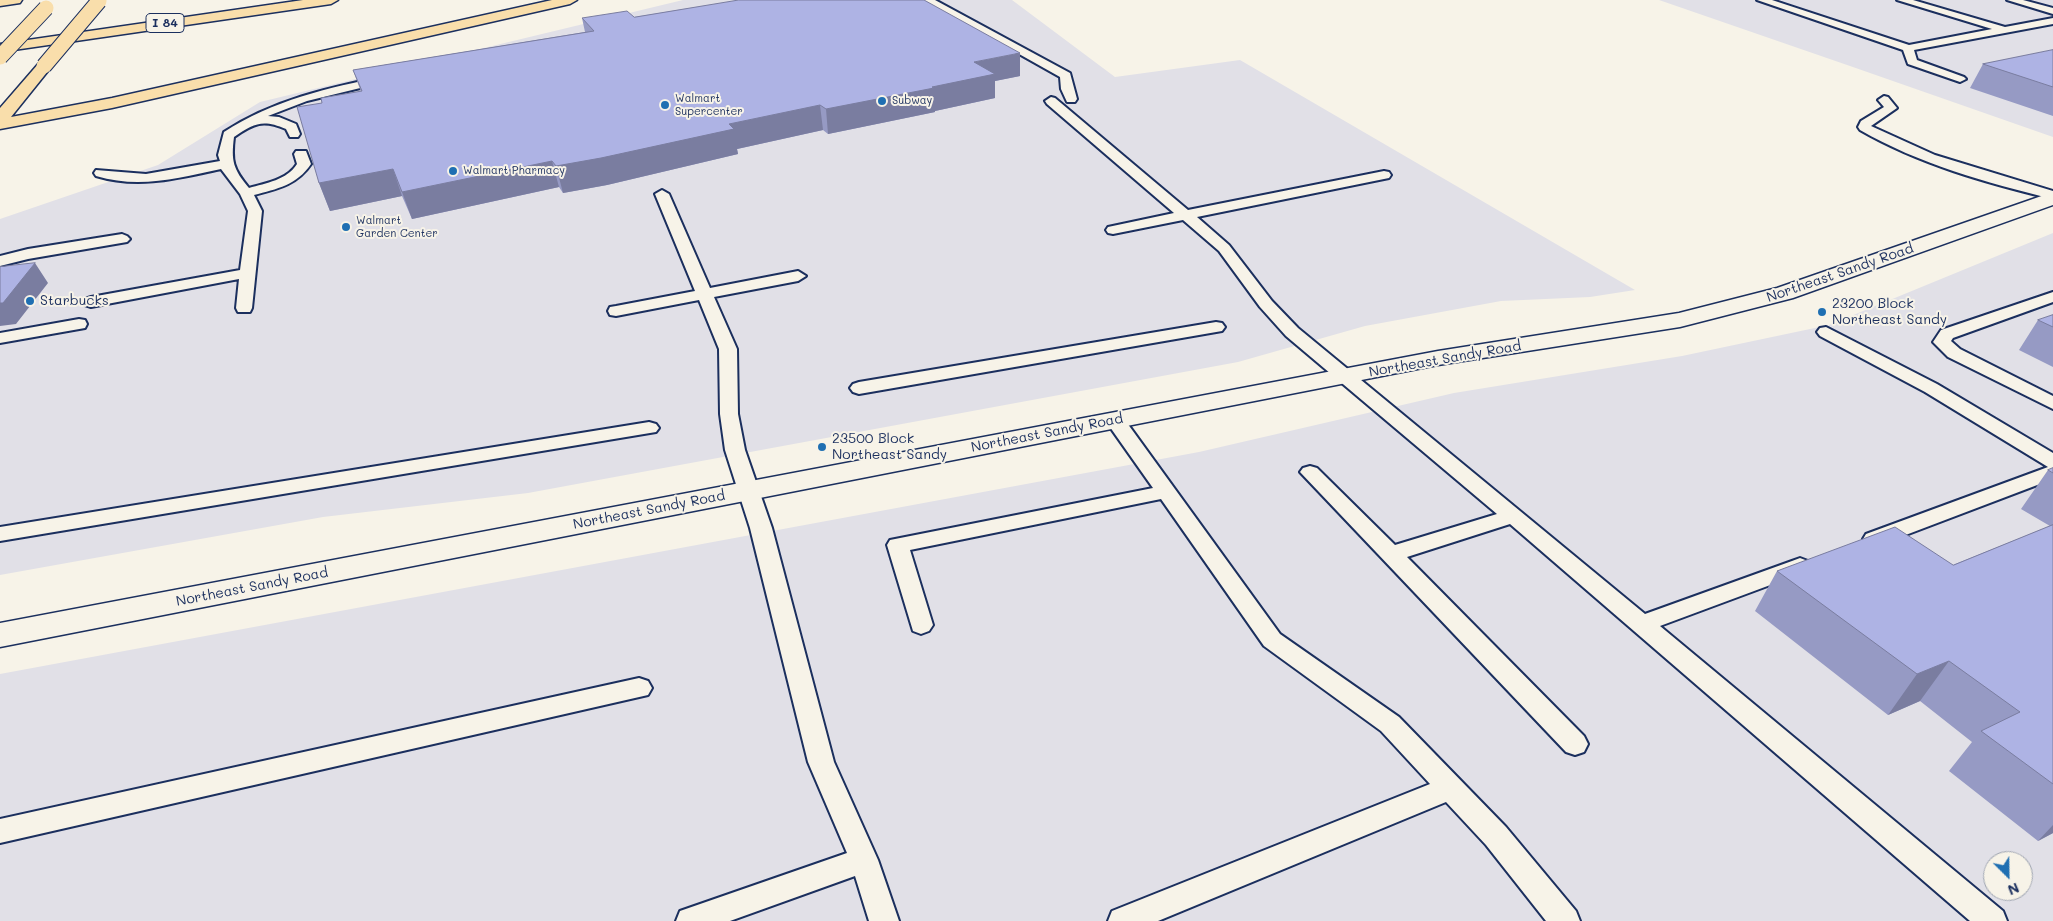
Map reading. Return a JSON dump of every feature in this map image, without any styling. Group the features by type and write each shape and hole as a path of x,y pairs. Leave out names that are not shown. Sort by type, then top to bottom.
{"highway":[{"path":"0,2 14,0"},
{"path":"0,119 99,0"},
{"name":"I 84","path":"0,48 331,0"},
{"path":"0,124 112,102 570,0"},
{"path":"0,57 49,4"},
{"path":"0,32 105,17"}],"main road":[{"name":"Northeast Sandy Road","path":"0,635 1438,358 1610,333 1743,306 1785,293 2053,196"}],"lane":[{"path":"928,0 1066,76 1067,89 1072,99"},
{"path":"1762,0 1908,48 2053,21"},
{"path":"1902,0 2006,30"},
{"path":"2012,0 2053,11"},
{"path":"2028,26 2053,33"},
{"path":"1908,48 1912,62 1960,79"},
{"path":"244,308 255,211 246,193 229,173 225,155 228,135 248,120 278,107 324,93 400,75"},
{"path":"1884,100 1891,108 1864,124 1864,128 1919,154 2053,196"},
{"path":"1051,101 1224,248 1266,304 1292,332 1642,624 1992,921"},
{"path":"248,120 275,120 292,127 294,134"},
{"path":"246,193 290,178 300,172 304,164 300,154"},
{"path":"101,173 111,178 132,179 227,164"},
{"path":"1113,230 1384,176"},
{"path":"662,194 728,349 729,414 735,450 761,528 821,762 864,860 884,921"},
{"path":"0,261 28,254 122,239"},
{"path":"91,302 248,273"},
{"path":"616,311 798,276"},
{"path":"2053,298 1948,334 1942,342 1954,353 2053,403"},
{"path":"0,338 80,324"},
{"path":"859,388 1216,327"},
{"path":"1826,332 1931,388 2053,462"},
{"path":"1114,420 1272,640 1390,724 1496,836 1565,921"},
{"path":"0,534 649,428"},
{"path":"1310,472 1575,744"},
{"path":"1857,545 2053,472"},
{"path":"921,625 898,545 1165,492"},
{"path":"1391,554 1513,516"},
{"path":"1642,624 1820,559"},
{"path":"0,831 640,688"},
{"path":"1123,921 1450,788"},
{"path":"691,921 864,860"}],"shaded area":[{"path":"683,0 1012,0 1115,77 1240,60 1635,290 1590,297 1501,301 1365,326 1238,362 528,493 323,517 0,575 0,219 158,165 260,102"},
{"path":"1659,0 2053,0 2053,137 1850,66"},
{"path":"2053,233 2053,921 0,921 0,674 1199,452 1454,393 1682,356 1829,325"}],"building":[{"name":"Walmart Supercenter","path":"739,0 924,0 1020,53 974,62 995,74 826,109 820,105 729,124 734,129 601,158 556,166 552,161 402,192 393,169 319,183 297,107 322,103 321,98 362,91 353,70 594,31 582,18 627,11 634,17"},
{"path":"2053,50 2053,87 1983,64"},
{"path":"35,263 3,303 0,303 0,267"},
{"path":"2053,315 2053,327 2038,320"},
{"path":"2053,525 2053,784 1981,731 2020,712 1949,661 1917,674 1777,571 1895,527 1953,565"}],"place":[{"name":"Subway","path":"882,101"},
{"name":"Walmart Supercenter","path":"665,105"},
{"name":"Walmart Pharmacy","path":"453,171"},
{"name":"Walmart Garden Center","path":"346,227"},
{"name":"Starbucks","path":"30,301"},
{"name":"23200 Block Northeast Sandy","path":"1822,312"},
{"name":"23500 Block Northeast Sandy","path":"822,447"}]}
